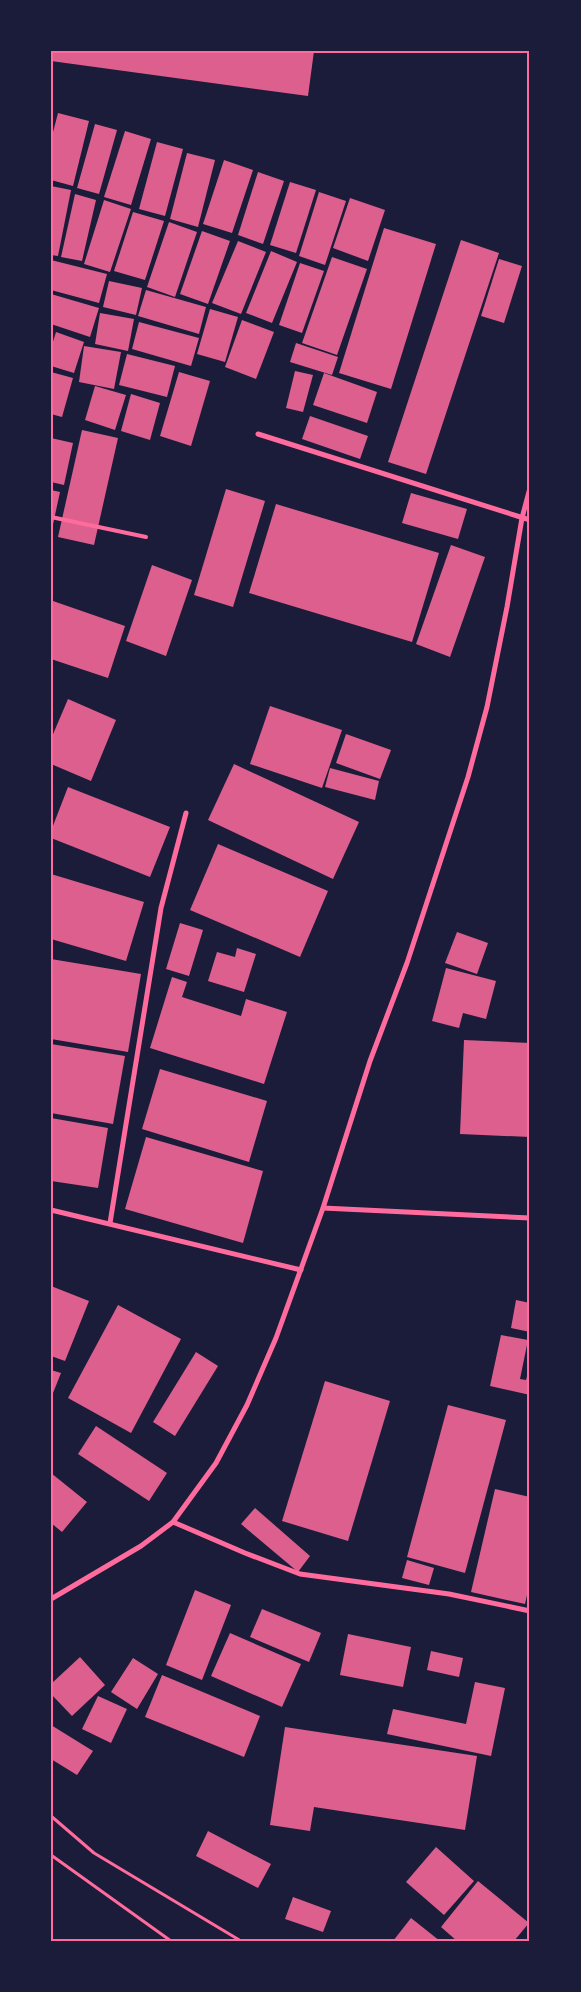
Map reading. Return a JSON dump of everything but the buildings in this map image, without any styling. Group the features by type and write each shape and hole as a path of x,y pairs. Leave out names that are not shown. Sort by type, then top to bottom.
{"street":[{"path":"258,434 530,520"},
{"path":"51,1598 141,1546 173,1522 216,1463 247,1405 276,1338 301,1270 370,1061 407,963 468,778 487,708 522,518 530,488"},
{"path":"110,1223 161,908 186,813"},
{"path":"322,1208 530,1218"},
{"path":"51,1210 301,1270"},
{"path":"173,1522 300,1574 449,1594 530,1611"}],"lane":[{"path":"51,517 146,536"}],"path":[{"path":"51,1816 94,1853 241,1941"},
{"path":"51,1855 171,1941"}]}
